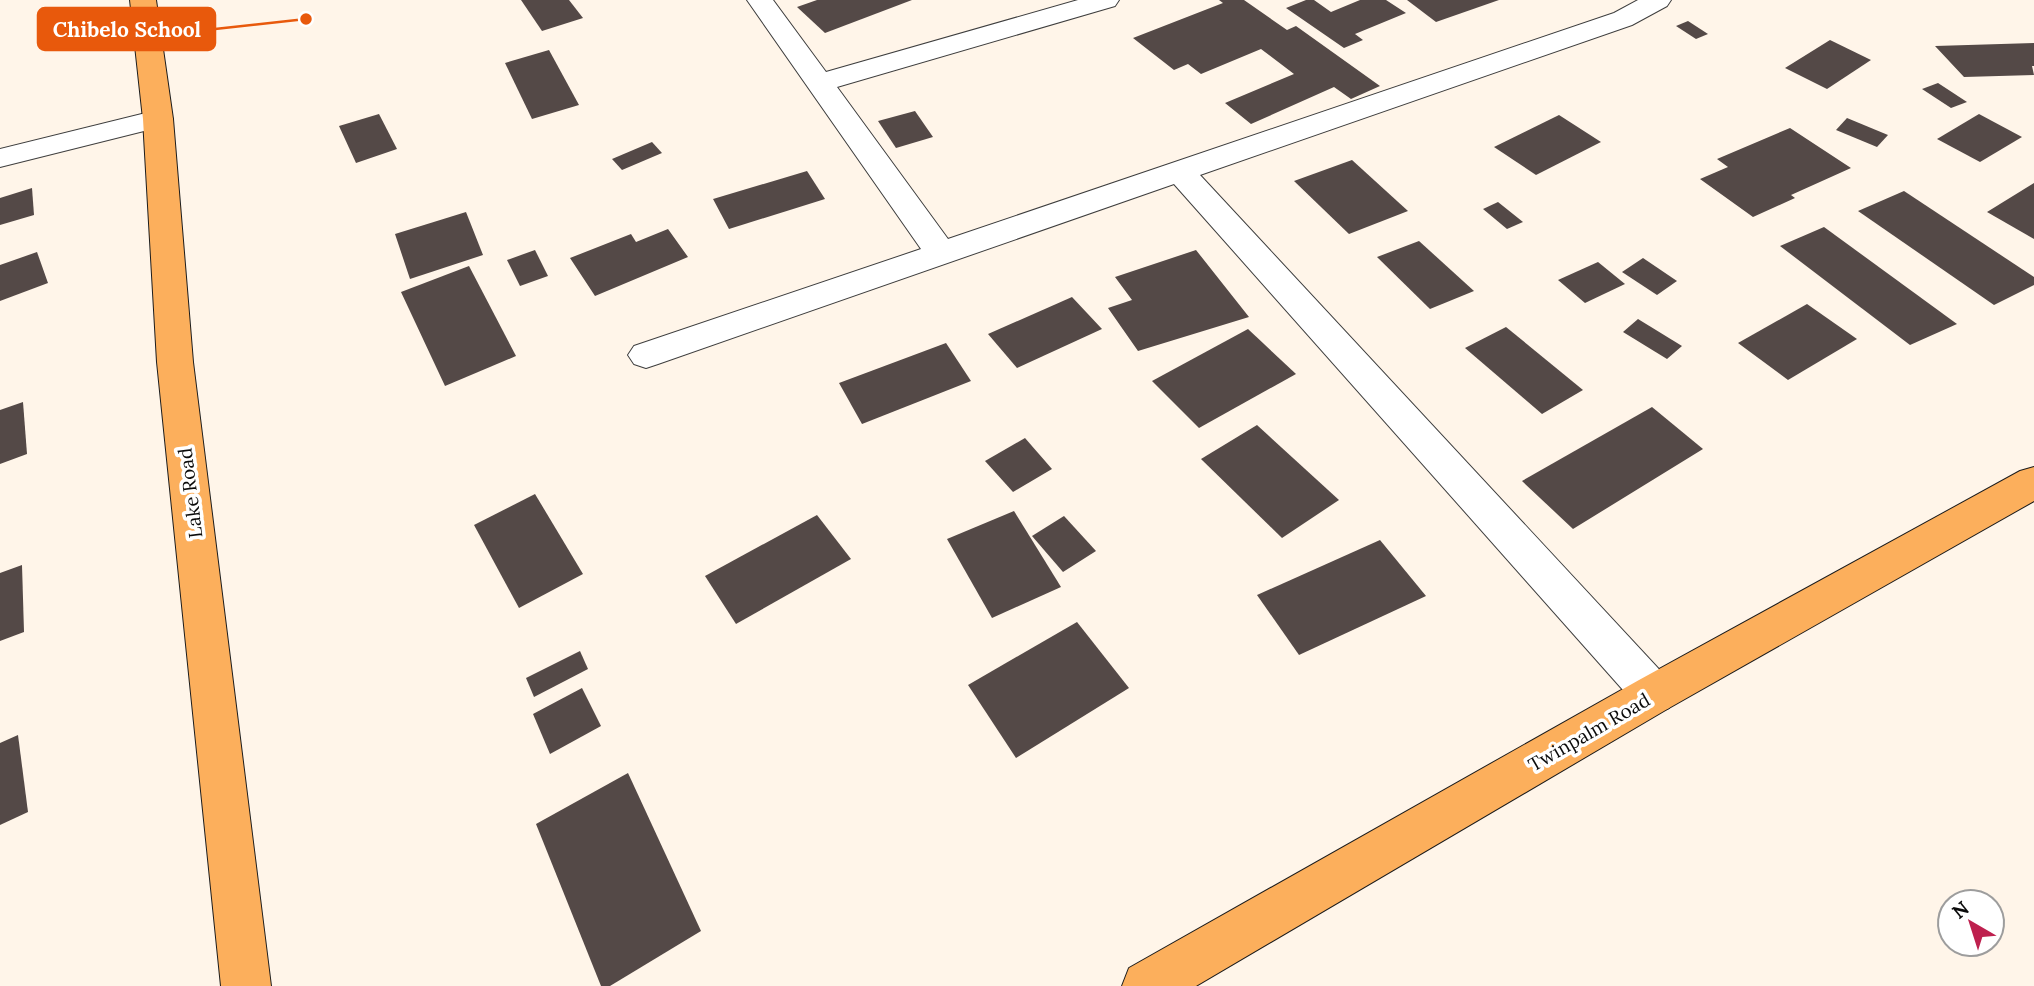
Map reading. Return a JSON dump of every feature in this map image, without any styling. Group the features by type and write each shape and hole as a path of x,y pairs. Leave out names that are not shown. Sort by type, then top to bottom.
{"main road":[{"name":"Lake Road","path":"143,0 158,119 175,362 246,986"},
{"name":"Twinpalm Road","path":"1147,986 1654,694 2034,482"}],"street":[{"path":"761,0 940,252"},
{"path":"820,83 1106,0"},
{"path":"646,355 1623,19 1658,0"},
{"path":"0,158 158,119"},
{"path":"1180,172 1654,694"}],"building":[{"path":"521,0 569,0 583,18 542,31"},
{"path":"817,0 912,0 825,33 797,7"},
{"path":"1219,0 1244,0 1287,30 1296,26 1380,86 1351,99 1334,87 1251,124 1225,103 1294,74 1261,49 1201,74 1188,64 1174,70 1133,38 1223,3"},
{"path":"1306,0 1314,0 1331,12 1360,0 1386,0 1406,13 1355,34 1363,40 1344,48 1286,8"},
{"path":"1407,0 1499,0 1436,22"},
{"path":"1688,21 1708,34 1696,39 1676,26"},
{"path":"1830,40 1871,60 1827,89 1785,68"},
{"path":"2034,43 2034,75 1964,77 1935,46"},
{"path":"549,50 579,105 532,119 505,63"},
{"path":"1938,83 1967,102 1951,108 1922,89"},
{"path":"915,111 933,137 896,148 878,121"},
{"path":"379,114 397,149 356,163 339,126"},
{"path":"1979,114 2022,137 1980,162 1937,139"},
{"path":"1559,115 1601,142 1536,175 1494,147"},
{"path":"1847,118 1888,135 1877,147 1836,130"},
{"path":"1790,128 1851,168 1791,195 1795,198 1753,217 1700,179 1728,167 1717,159"},
{"path":"652,142 662,153 622,170 612,159"},
{"path":"1352,160 1408,211 1349,234 1294,181"},
{"path":"807,171 825,199 729,229 713,199"},
{"path":"2034,183 2034,239 1987,212"},
{"path":"32,188 34,215 0,225 0,198"},
{"path":"1904,191 2034,277 2034,285 1994,305 1858,211"},
{"path":"1498,202 1523,222 1507,229 1483,209"},
{"path":"466,212 483,255 410,279 395,234"},
{"path":"1824,227 1957,324 1910,345 1780,246"},
{"path":"668,229 688,257 595,296 570,258 631,234 636,242"},
{"path":"1419,241 1474,291 1430,309 1377,257"},
{"path":"535,250 548,276 520,286 507,260"},
{"path":"1196,250 1249,317 1138,351 1108,308 1132,300 1115,277"},
{"path":"37,252 48,283 0,301 0,265"},
{"path":"1643,258 1677,281 1657,295 1622,272"},
{"path":"1598,262 1625,284 1585,303 1558,280"},
{"path":"469,266 516,356 445,386 401,292"},
{"path":"1072,297 1102,329 1017,368 988,334"},
{"path":"1807,304 1857,339 1788,380 1738,343"},
{"path":"1638,319 1682,346 1667,359 1623,332"},
{"path":"1506,327 1583,390 1542,414 1465,348"},
{"path":"1248,329 1296,374 1199,428 1152,381"},
{"path":"946,343 971,381 862,424 839,383"},
{"path":"23,402 27,454 0,464 0,410"},
{"path":"1652,407 1703,449 1573,529 1522,481"},
{"path":"1257,425 1339,500 1282,538 1201,459"},
{"path":"1025,438 1052,469 1013,492 985,461"},
{"path":"535,494 583,574 519,608 474,525"},
{"path":"1014,511 1061,587 992,618 947,539"},
{"path":"817,515 851,559 736,624 705,576"},
{"path":"1064,516 1096,551 1063,572 1032,536"},
{"path":"1380,540 1426,596 1299,655 1257,595"},
{"path":"22,565 24,632 0,641 0,573"},
{"path":"1077,622 1129,688 1016,758 968,685"},
{"path":"580,651 588,669 534,697 526,678"},
{"path":"582,688 601,726 550,754 533,714"},
{"path":"18,735 28,812 0,825 0,743"},
{"path":"628,773 701,931 610,986 601,986 536,824"}],"place":[{"name":"Chibelo School","path":"306,19"}]}
